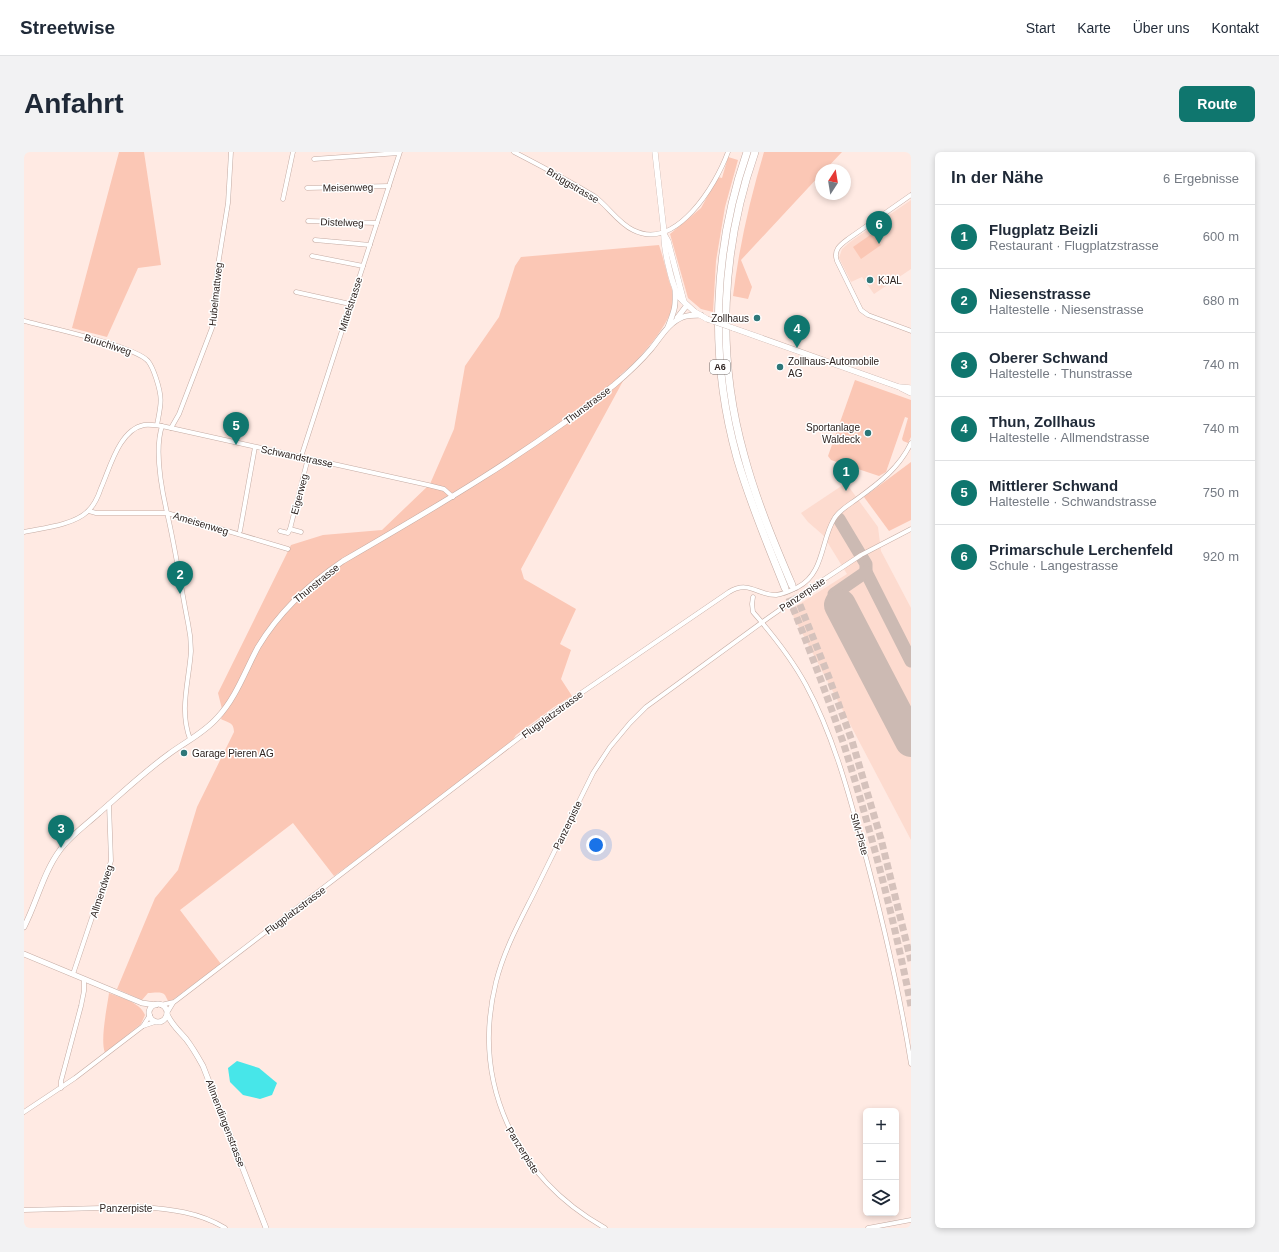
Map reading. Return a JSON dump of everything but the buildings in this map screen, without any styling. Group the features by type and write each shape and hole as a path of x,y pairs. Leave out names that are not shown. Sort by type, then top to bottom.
{"highway":[{"name":"A6","path":"747,152 731,210 722,260 718,313 720,366 727,414 738,463 756,514 789,587 747,467 735,419 728,372 726,319 728,267 736,218 755,152"}],"main road":[{"path":"655,152 664,242 675,288 679,297 686,304 707,319 899,387 911,393"},
{"path":"664,232 686,304"},
{"path":"899,387 911,388"}],"street":[{"name":"Hubelmattweg","path":"171,428 179,414 212,328 218,265 228,203 231,152"},
{"path":"283,199 293,152"},
{"path":"314,158 400,152"},
{"name":"Mittelstrasse","path":"301,457 400,152"},
{"name":"Brüggstrasse","path":"514,152 601,201 622,223 633,231 646,234 664,232 683,219 704,198 718,175 728,152"},
{"name":"Meisenweg","path":"308,188 389,186"},
{"path":"911,195 848,239 839,246 835,253 836,260 861,310 868,316 911,331"},
{"name":"Distelweg","path":"308,221 377,223"},
{"path":"315,240 370,245"},
{"path":"312,256 363,266"},
{"name":"Thunstrasse","path":"668,328 674,314 675,288"},
{"path":"296,292 350,304"},
{"path":"674,314 686,304"},
{"name":"Thunstrasse","path":"24,927 48,871 59,851 72,837 109,804 159,762 210,725 224,711 261,643 281,616 305,590 343,561 453,497 523,452 604,393 642,358 674,322 686,304"},
{"name":"Thunstrasse","path":"674,322 687,316 701,316"},
{"name":"Buuchiweg","path":"24,321 106,342 144,357 151,365 161,394 157,425"},
{"name":"Schwandstrasse","path":"24,532 71,521 89,511 98,497 124,438 132,430 147,425 162,426 255,448 308,458 440,488 447,491 453,497"},
{"path":"162,426 159,438 159,460 167,513 191,641 185,703 185,712 190,739"},
{"name":"Flugplatzstrasse","path":"167,1013 174,1002 549,715 729,592 737,588 745,587 778,595 803,584 811,578 816,570 835,518 842,510 892,472 911,443"},
{"path":"240,531 255,448"},
{"name":"Eigerweg","path":"290,529 308,458"},
{"name":"Ameisenweg","path":"89,511 96,513 167,513 288,549"},
{"path":"280,531 288,533 290,529 301,532"},
{"name":"Panzerpiste","path":"605,1228 589,1219 569,1204 538,1174 525,1156 506,1122 493,1081 489,1052 490,1012 496,980 504,957 601,758 630,723 646,707 808,590 861,555 911,529"},
{"path":"803,584 808,590"},
{"name":"SIM-Piste","path":"753,597 753,612 788,657 806,685 822,719 834,752 854,815 878,903 894,974 911,1064"},
{"name":"Allmendweg","path":"73,974 112,858 109,804"},
{"path":"24,954 142,1003 159,1005 165,1008 167,1013 162,1021 143,1026 75,1078 24,1112"},
{"path":"61,1088 83,997 84,979"},
{"name":"Flugplatzstrasse","path":"159,1005 174,1002"},
{"path":"142,1003 155,1022"},
{"path":"143,1026 150,1014 151,1008 159,1005"},
{"name":"Allmendingenstrasse","path":"167,1013 173,1025 189,1043 203,1066 266,1228"},
{"name":"Allmendingenstrasse","path":"162,1021 173,1025"},
{"name":"Panzerpiste","path":"24,1210 141,1207 158,1208 192,1214 225,1228"},
{"path":"868,1228 911,1220"}],"shaded area":[{"path":"119,152 144,152 161,265 138,268 107,337 72,328"},
{"path":"764,152 842,152 831,164 815,164 815,180 741,260 752,287 748,299 733,296 738,259 754,187"},
{"path":"728,157 738,160 725,207 716,261 713,312 701,309 688,298 670,234 701,208 718,177 722,178"},
{"path":"911,200 911,269 874,294 862,277 851,282 839,258 842,249"},
{"path":"873,233 881,245 861,259 853,247"},
{"path":"659,245 674,294 672,308 668,319 645,351 620,375 623,381 521,569 524,579 576,609 560,644 571,650 561,679 572,696 554,707 516,735 506,751 334,876 293,823 180,910 221,964 171,1001 168,1001 162,993 148,993 142,1000 117,989 155,898 178,870 197,807 234,732 232,725 221,719 223,713 218,693 291,545 323,535 382,530 430,484 454,429 465,366 499,317 515,266 521,257"},
{"name":"Sportanlage Waldeck","path":"855,380 911,400 911,437 908,443 902,439 908,418 905,417 886,472 879,476 831,460 828,456"},
{"path":"911,462 911,520 889,531 864,497"},
{"path":"846,483 878,527 881,551 911,608 911,840 790,610 847,574 823,535 808,522 801,513"},
{"path":"109,993 135,1004 143,1011 145,1015 141,1024 105,1053 103,1040"}],"water":[{"path":"237,1061 259,1068 277,1083 272,1095 260,1099 243,1095 230,1082 228,1068"}],"taxiway":[{"path":"839,519 866,564 866,572 911,661"},
{"path":"840,605 834,594 866,572"}],"runway":[{"path":"840,605 911,741"}],"tunnel":[{"path":"792,585 828,675 852,741 881,839 911,961"},
{"path":"785,588 830,705 854,777 873,842 911,1006"}],"place":[{"name":"Primarschule Lerchenfeld","path":"879,244"},
{"name":"KJAL","path":"870,280"},
{"name":"Zollhaus","path":"757,318"},
{"name":"Thun, Zollhaus","path":"797,348"},
{"name":"Zollhaus-Automobile AG","path":"780,367"},
{"name":"Sportanlage Waldeck","path":"868,433"},
{"name":"Mittlerer Schwand","path":"236,445"},
{"name":"Flugplatz Beizli","path":"846,491"},
{"name":"Niesenstrasse","path":"180,594"},
{"name":"Garage Pieren AG","path":"184,753"},
{"name":"Oberer Schwand","path":"61,848"}]}
